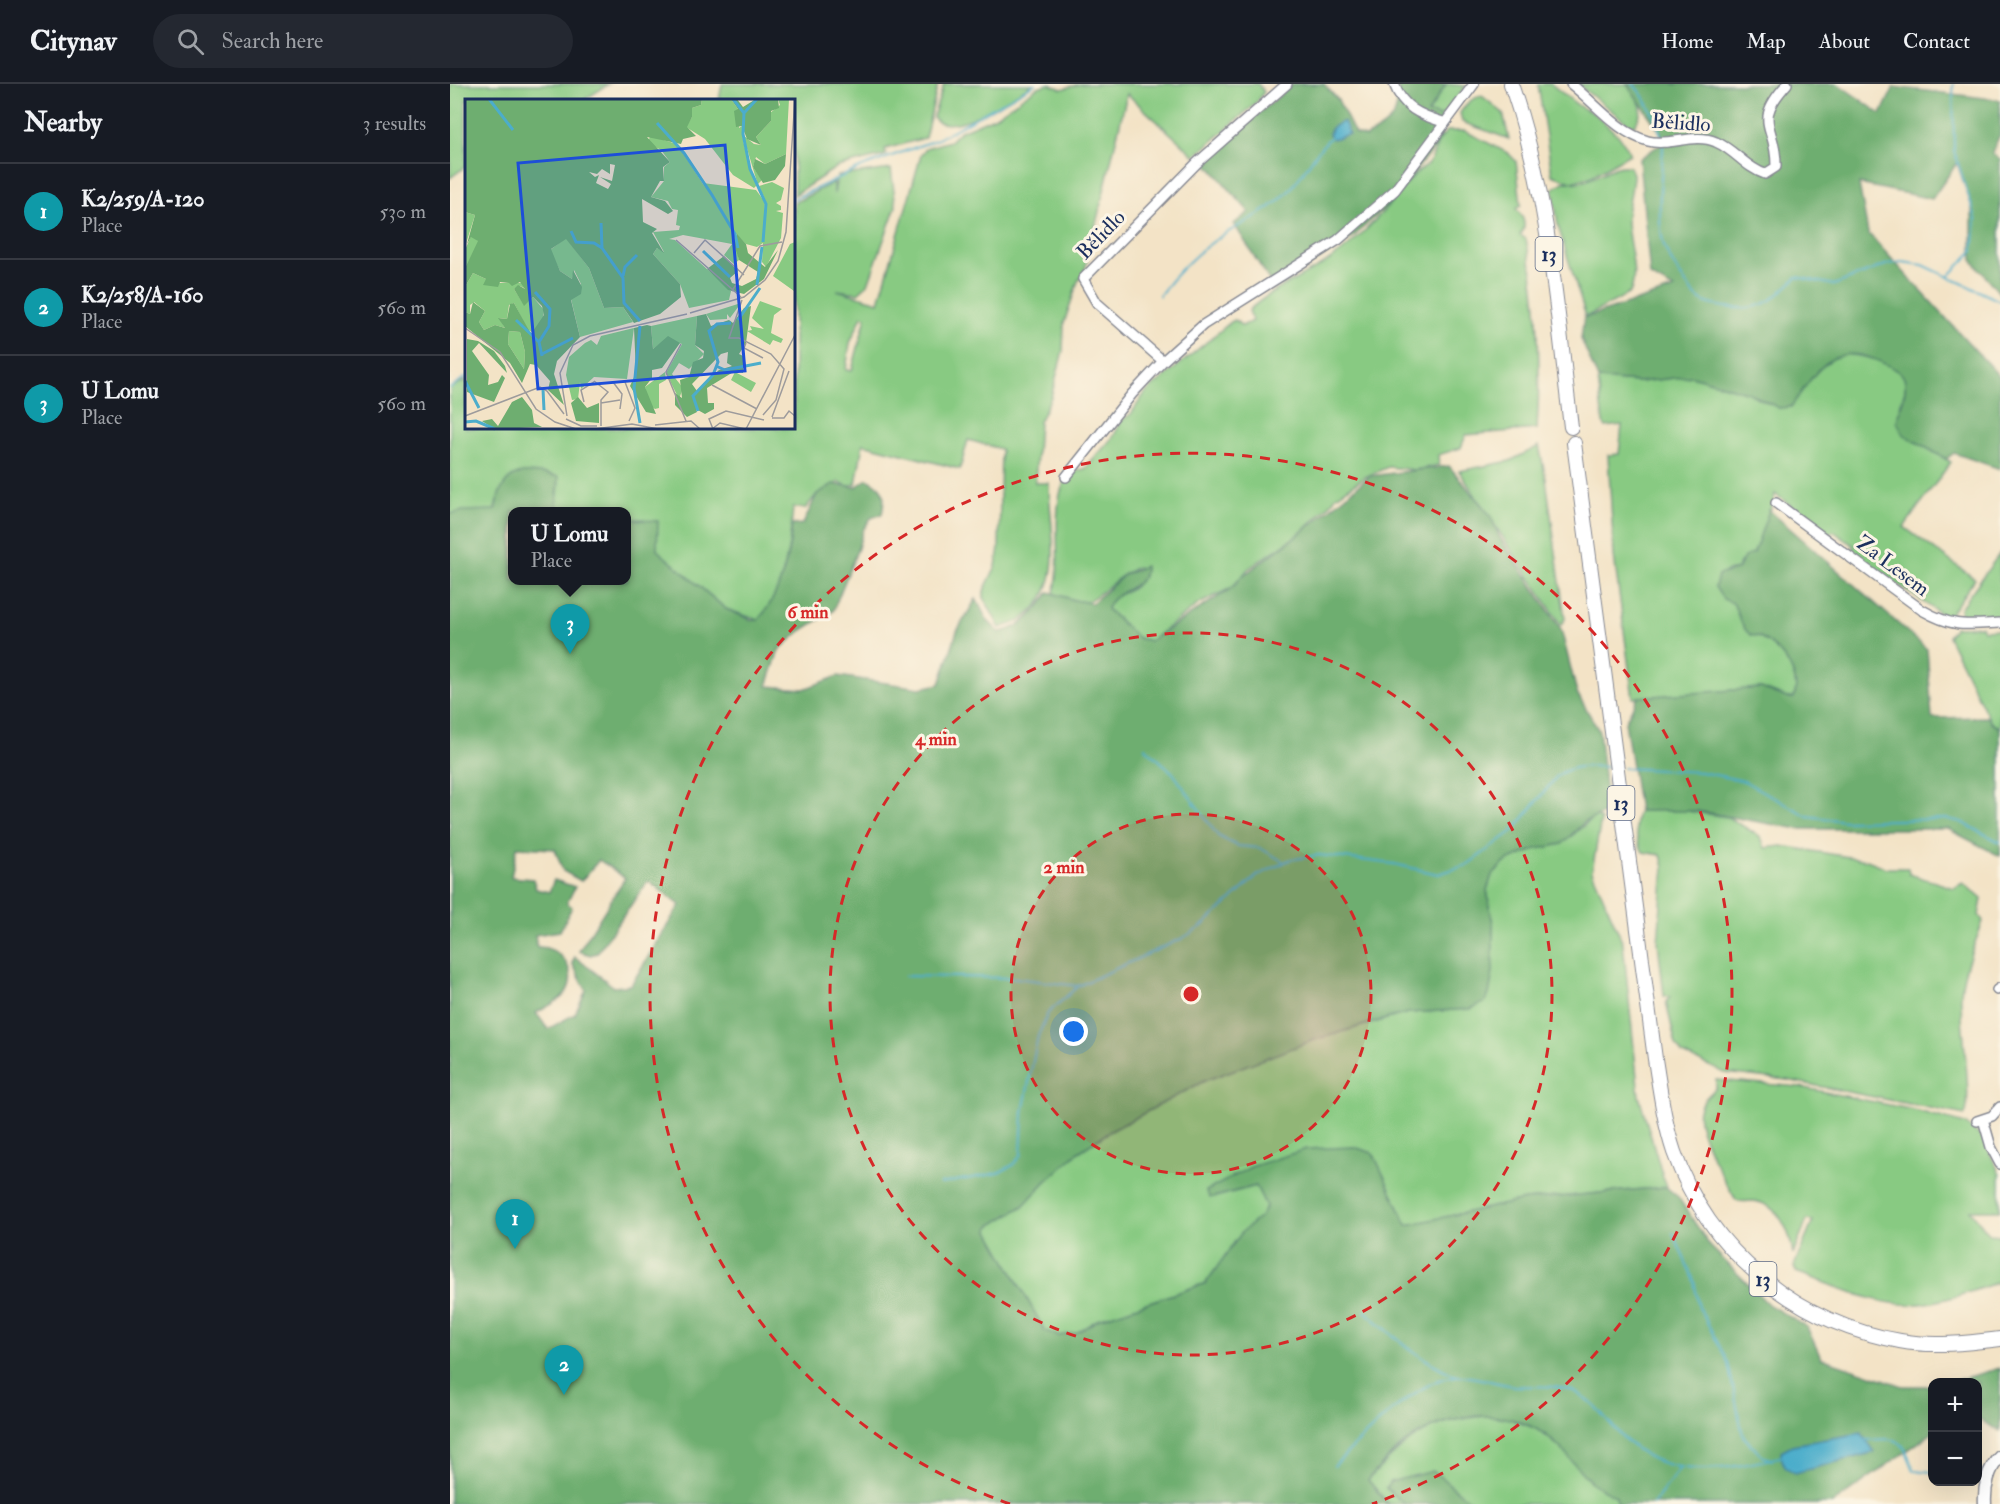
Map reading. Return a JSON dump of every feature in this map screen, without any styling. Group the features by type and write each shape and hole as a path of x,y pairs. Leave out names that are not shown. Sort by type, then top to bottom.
{"main road":[{"name":"13","path":"1511,84 1529,141 1541,197 1571,427"},
{"name":"13","path":"1574,443 1630,879 1664,1115 1674,1152 1689,1188 1719,1235 1750,1270 1786,1297 1847,1328 1902,1342 1934,1344 2000,1338"}],"street":[{"name":"Bělidlo","path":"1163,360 1097,303 1083,279 1197,163 1287,84"},
{"path":"1394,84 1400,99 1424,116 1443,122"},
{"path":"1066,477 1132,394 1163,360 1203,325 1338,240 1395,190 1443,122 1474,84"},
{"name":"Bělidlo","path":"1571,84 1629,132 1649,142 1699,139 1714,141 1734,152 1756,171 1765,174 1776,167 1777,152 1766,116 1770,104 1787,84"},
{"name":"Za Lesem","path":"1776,503 1922,610 1944,622 1960,625 2000,622"},
{"path":"2000,1107 1992,1116 1980,1120 2000,1164"},
{"path":"1985,1504 1985,1491 1994,1462 2000,1457"}],"green space":[{"path":"450,84 609,84 586,99 465,99 465,167 450,178"},
{"path":"722,84 938,84 925,138 885,149 886,155 837,167 795,194 795,99 719,99"},
{"path":"944,84 1033,84 983,114 954,124 942,123 933,117"},
{"path":"1049,84 1062,89 1080,84 1258,84 1264,92 1254,105 1195,156 1127,94 1084,274 1078,281 1064,323 1063,351 1051,397 1039,422 1035,483 1049,483 1053,557 1046,592 1036,607 1021,620 1000,628 984,598 984,591 996,566 999,548 1001,449 968,440 960,469 863,444 856,484 848,486 839,482 817,494 805,509 793,507 788,552 780,582 758,620 726,609 657,550 657,540 644,519 631,519 631,507 556,507 559,484 497,500 495,510 450,514 450,388 465,380 465,429 795,429 795,202 834,182 834,194 837,176 891,169 896,206 868,284 858,293 837,290 879,302 921,155 926,148 950,141 959,132 994,117 1038,87","holes":["862,316 866,317 852,370 846,370 850,343"]},
{"path":"1293,84 1324,84 1338,100 1355,134 1366,137 1383,127 1393,117 1396,111 1398,84 1446,84 1428,113 1442,116 1440,138 1389,203 1352,238 1282,284 1269,280 1234,224 1249,212 1204,160"},
{"path":"1446,84 1466,86 1442,116 1428,113"},
{"path":"1538,84 1551,84 1579,106 1595,114 1621,138 1630,154 1590,177 1572,182 1586,180 1623,166 1630,167 1633,174 1627,226 1633,265 1633,284 1630,293 1586,317 1558,226 1553,189 1563,182 1571,182 1552,175"},
{"path":"1577,84 1627,84 1641,108 1635,125 1630,125"},
{"path":"1627,84 1838,84 1881,114 1894,87 2000,100 2000,134 1992,153 2000,159 2000,294 1972,260 1972,207 1957,163 1932,199 1859,184 1868,233 2000,377 2000,469 1954,453 1946,459 1904,435 1897,422 1905,392 1904,379 1895,369 1867,357 1853,354 1829,361 1819,369 1791,407 1779,408 1749,393 1692,376 1639,382 1598,379 1581,339 1584,316 1587,317 1674,289 1650,276 1639,159 1666,140"},
{"path":"1482,96 1503,113 1509,139 1462,122 1460,113 1464,107 1472,100"},
{"path":"1447,131 1465,131 1508,153 1516,161 1521,205 1516,209 1524,221 1524,228 1520,235 1526,239 1536,310 1539,358 1537,429 1466,435 1461,448 1438,455 1439,465 1415,470 1388,467 1365,477 1336,496 1330,505 1299,534 1248,569 1233,587 1199,604 1150,641 1138,638 1107,609 1114,598 1133,588 1138,582 1145,571 1138,567 1084,603 1055,594 1059,502 1063,486 1071,474 1085,469 1113,437 1122,420 1131,414 1145,393 1231,322 1235,320 1242,326 1252,321 1249,310 1261,300 1328,261 1353,242 1415,174 1428,165 1438,142"},
{"path":"1838,354 1855,355 1886,363 1901,373 1906,384 1900,410 1904,435 1951,462 1904,527 1975,579 1948,617 1942,615 1851,552 1854,546 1833,531 1830,534 1775,494 1766,524 1753,554 1740,562 1738,569 1726,571 1735,608 1745,628 1768,642 1788,663 1795,680 1794,698 1787,698 1761,688 1633,698 1614,556 1608,455 1619,454 1622,425 1606,427 1603,423 1598,379 1639,382 1692,376 1749,393 1779,408 1824,364"},
{"path":"1539,446 1546,479 1565,619 1561,625 1459,471 1510,461"},
{"path":"1449,466 1490,515 1500,538 1561,629 1577,693 1599,731 1608,812 1585,822 1562,844 1536,849 1507,861 1492,875 1487,890 1493,925 1493,972 1489,994 1484,1003 1470,1009 1408,1013 1371,1023 1314,1040 1204,1081 1109,1132 1077,1153 1023,1206 990,1226 989,1231 1045,1331 1059,1336 1076,1333 1099,1319 1206,1283 1242,1232 1261,1216 1266,1206 1256,1186 1210,1198 1206,1191 1251,1167 1306,1149 1354,1147 1373,1153 1407,1225 1525,1200 1666,1187 1678,1197 1710,1246 1769,1305 1807,1327 1821,1358 1903,1386 1928,1386 1928,1436 1832,1504 1618,1504 1616,1496 1592,1483 1545,1434 1519,1422 1502,1417 1484,1416 1448,1421 1415,1436 1391,1454 1368,1480 1388,1504 450,1504 450,514 463,511 495,510 503,486 516,475 535,473 559,477 556,507 508,507 508,585 631,585 631,519 658,521 657,550 726,609 752,620 758,620 778,588 789,550 792,525 803,524 817,494 833,484 856,487 867,479 878,485 883,492 882,514 871,518 863,530 833,611 801,631 779,650 767,686 804,689 838,676 920,688 940,684 957,631 976,599 988,621 999,632 1022,623 1034,612 1049,592 1092,603 1124,575 1145,566 1141,580 1115,597 1107,609 1138,638 1150,641 1233,587 1240,578 1302,532 1370,476","holes":["517,847 555,849 563,871 581,881 599,860 625,878 579,951 590,955 597,953 648,881 680,905 631,985 614,987 575,957 572,963 586,990 575,1014 548,1029 536,1013 564,995 570,983 570,975 568,967 559,955 545,947 537,947 535,935 560,931 572,907 567,903 575,887 554,880 549,892 536,889 533,879 511,877"]},
{"path":"1769,510 1927,649 1932,718 1988,717 1991,723 2000,728 2000,856 1948,829 1799,829 1697,811 1639,811 1625,722 1638,697 1761,688 1787,698 1794,698 1795,680 1788,663 1768,642 1748,633 1733,603 1723,599 1715,587 1718,575 1738,569 1744,557 1754,553"},
{"path":"2000,553 2000,617 1961,621 1960,608"},
{"path":"1981,626 1983,630 2000,629 2000,728 1991,723 1948,636 1955,627"},
{"path":"1680,810 1728,817 1761,837 1765,848 1782,846 1867,860 1887,868 1908,868 1909,874 1954,888 1963,883 1982,899 1979,915 1983,921 1966,967 1961,996 1968,1093 1965,1115 1787,1080 1725,1073 1682,1054 1676,1045 1666,1002 1670,997 1664,996 1658,942 1664,867 1661,855 1643,852 1637,837 1636,826 1639,811"},
{"path":"1595,816 1601,820 1592,871 1623,943 1639,1096 1666,1187 1525,1200 1407,1225 1373,1153 1354,1147 1275,1160 1251,1167 1207,1191 1216,1197 1256,1186 1266,1206 1261,1216 1236,1240 1206,1283 1099,1319 1076,1333 1059,1336 1045,1331 989,1231 989,1226 1023,1206 1077,1153 1109,1132 1204,1081 1314,1040 1408,1013 1470,1009 1484,1003 1489,994 1493,925 1487,890 1492,874 1507,861 1536,849 1562,844"},
{"path":"1716,1080 1800,1087 1914,1110 1965,1124 1982,1137 2000,1174 2000,1210 1970,1210 1989,1234 2000,1235 2000,1282 1941,1300 1904,1304 1873,1299 1796,1272 1794,1266 1813,1221 1807,1220 1793,1255 1787,1230 1771,1208 1754,1201 1736,1200 1712,1156 1699,1118 1700,1107 1716,1088"},
{"path":"2000,1368 2000,1431 1982,1421 1982,1378 1964,1378"},
{"path":"1499,1415 1537,1429 1567,1453 1593,1484 1617,1496 1618,1504 1474,1504 1433,1471 1386,1488 1404,1504 1388,1504 1368,1480 1398,1450 1426,1431 1457,1420"},
{"path":"1433,1471 1474,1504 1404,1504 1386,1488 1390,1482"}],"water":[{"path":"1344,121 1349,134 1333,139 1329,134 1332,127"},
{"path":"1861,1433 1875,1452 1795,1473 1783,1462 1781,1451 1792,1445"}],"waterway":[{"path":"795,199 862,167 938,139 1035,84"},
{"path":"1633,84 1651,110 1662,139"},
{"path":"1948,277 1973,251 1976,219 1954,151 1953,84"},
{"path":"1159,296 1191,259 1223,235 1270,207 1287,193 1333,135"},
{"path":"1663,145 1660,206 1663,242 1668,256 1687,285 1695,296 1704,302 1717,306 1748,308 1773,298 1797,277 1834,285 1888,264 1902,262 1923,265 2000,301"},
{"path":"450,388 465,378"},
{"path":"1145,747 1173,773 1218,836 1238,846 1260,848 1284,862"},
{"path":"940,1184 998,1173 1013,1165 1021,1155 1023,1112 1038,1036 1048,1013 1078,986 1183,938 1201,927 1257,876 1289,860 1319,855 1394,864 1438,874 1467,865 1513,831 1558,775 1564,771 1577,767 1611,767"},
{"path":"1623,768 1701,772 1744,781 1807,816 1845,821 1948,819 1961,822 2000,842"},
{"path":"905,976 1016,978 1078,986"},
{"path":"1673,1233 1694,1281 1699,1307 1728,1363 1743,1436 1762,1456 1772,1460"},
{"path":"1365,1311 1419,1355 1455,1375"},
{"path":"1334,1466 1408,1398 1441,1379 1456,1376 1514,1386 1555,1387 1570,1390 1592,1404 1629,1443 1646,1456 1665,1464 1684,1468 1724,1468 1784,1456"},
{"path":"1866,1440 1887,1439 1899,1442 1914,1470 1928,1472"},
{"path":"1653,1504 1680,1468"},
{"path":"1982,1472 1986,1470"}],"place":[{"name":"U Lomu","path":"570,654"},
{"name":"K2/259/A-120","path":"515,1249"},
{"name":"K2/258/A-160","path":"564,1395"}]}
